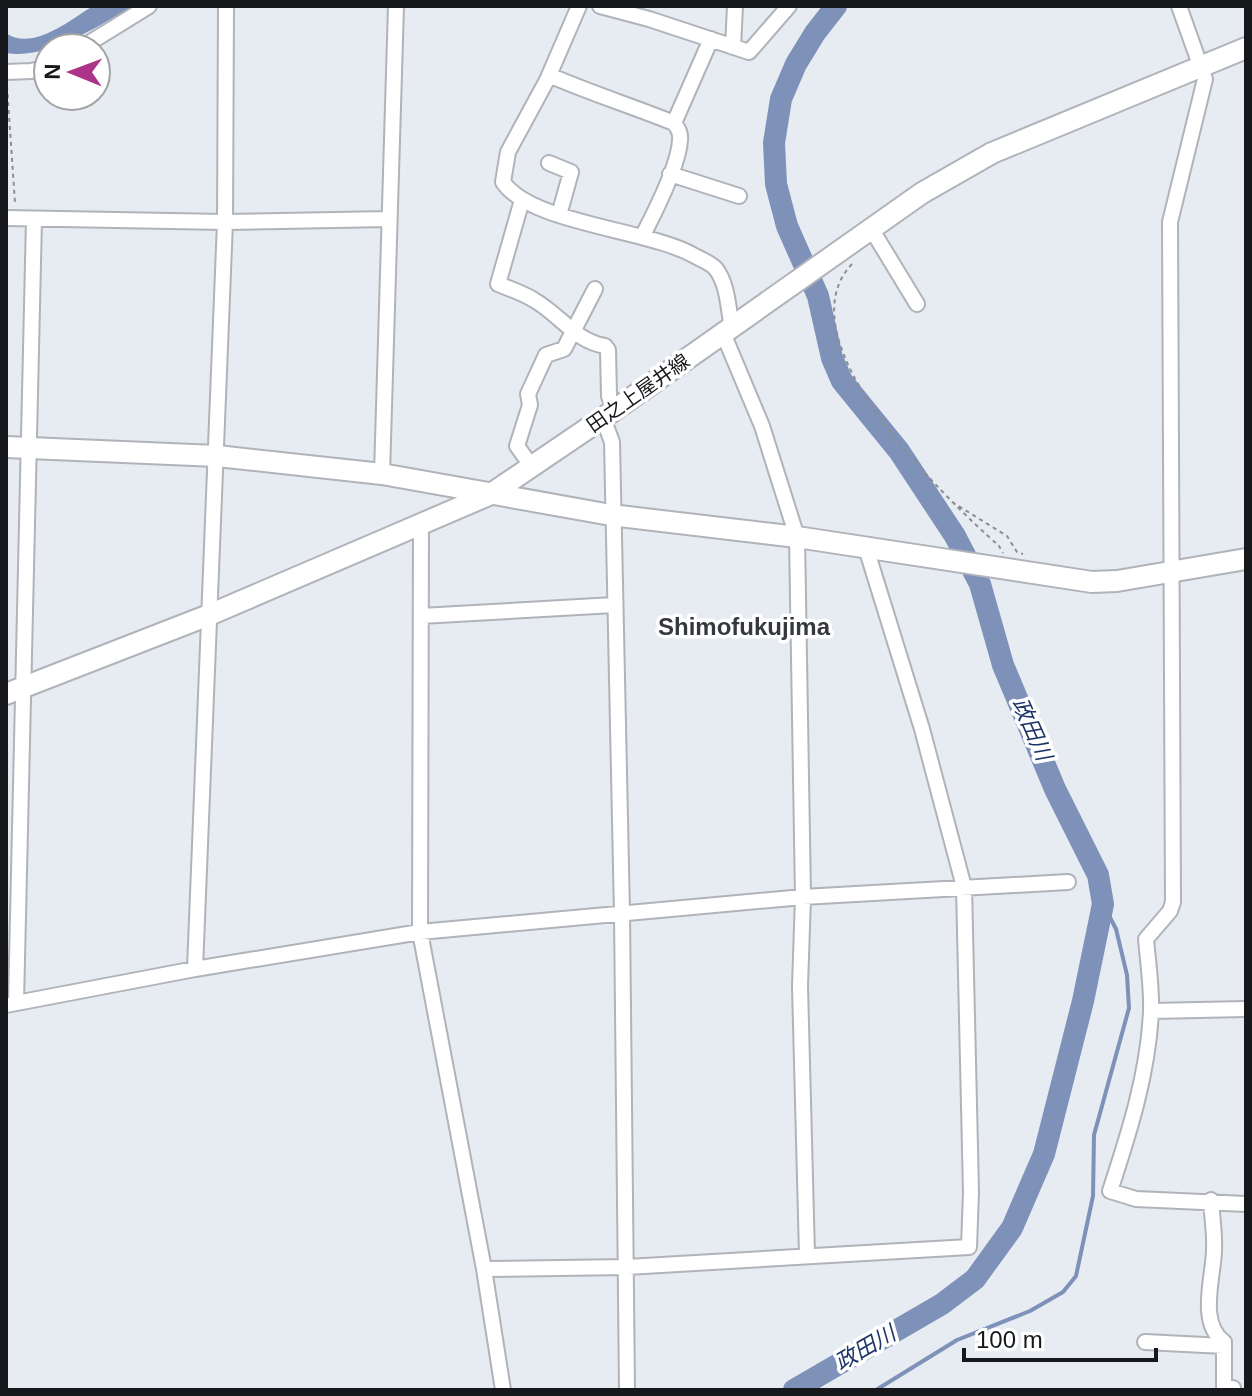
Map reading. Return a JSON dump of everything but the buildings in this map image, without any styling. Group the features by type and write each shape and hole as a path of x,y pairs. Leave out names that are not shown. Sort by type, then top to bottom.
{"main road":[{"name":"田之上屋井線","path":"15,691 209,615 491,494 609,415 922,193 992,153 1246,48"},
{"path":"6,447 217,456 382,474 611,515 797,537 947,561 1016,566 1092,582 1117,581 1246,559"}],"street":[{"path":"107,32 149,6"},
{"path":"195,969 225,222 226,6"},
{"path":"382,474 396,6"},
{"path":"579,6 549,75 508,152 503,182 513,195 559,215 680,247 714,266 724,283 728,330 797,537 803,897 800,986 807,1255"},
{"path":"600,6 749,52 789,6"},
{"path":"733,47 735,6"},
{"path":"1179,6 1205,79 1170,222 1173,902 1170,911 1146,939 1151,1011 1143,1076 1134,1120 1110,1191 1136,1199 1211,1200 1246,1204"},
{"path":"674,123 711,39"},
{"path":"6,72 32,71"},
{"path":"549,75 674,123 678,128 681,141 662,197 642,237"},
{"path":"549,163 571,172 559,215"},
{"path":"670,174 739,196"},
{"path":"522,200 498,284 536,301 573,332 608,350 622,914 627,1390"},
{"path":"11,218 225,222 388,219"},
{"path":"34,219 29,448 15,691 11,1004 195,969 420,932 803,897 1068,882"},
{"path":"872,230 917,304"},
{"path":"532,467 517,446 530,405 528,394 546,355 564,349 595,289"},
{"path":"421,524 420,932 484,1269 503,1390"},
{"path":"484,1269 627,1267 969,1247 971,1192 964,887 922,729 866,548"},
{"path":"421,616 614,605"},
{"path":"1151,1011 1246,1009"},
{"path":"1211,1200 1215,1248 1208,1310 1216,1336 1224,1342 1224,1386 1233,1388"},
{"path":"1145,1342 1224,1346"}],"path":[{"path":"6,72 11,218"},
{"path":"852,244 859,257 846,270 832,299 841,348 857,386 926,477 1016,566"},
{"path":"947,499 1007,536 1017,552 1016,566"}],"water":[{"path":"93,6 134,6 88,32 51,32"},
{"path":"6,33 32,38 32,52 6,53"}],"waterway":[{"name":"政田川","path":"794,1390 942,1304 975,1279 1012,1228 1044,1154 1083,1001 1103,904 1098,875 1055,789 1003,665 980,584 955,536 899,451 842,381 832,358 818,296 787,226 776,184 774,143 781,99 796,64 836,6"},
{"path":"876,1390 957,1340 1030,1311 1063,1292 1076,1276 1093,1196 1094,1135 1129,1008 1127,975 1116,929 1103,904"}],"district":[{"name":"Shimofukujima","path":"744,626"}]}
